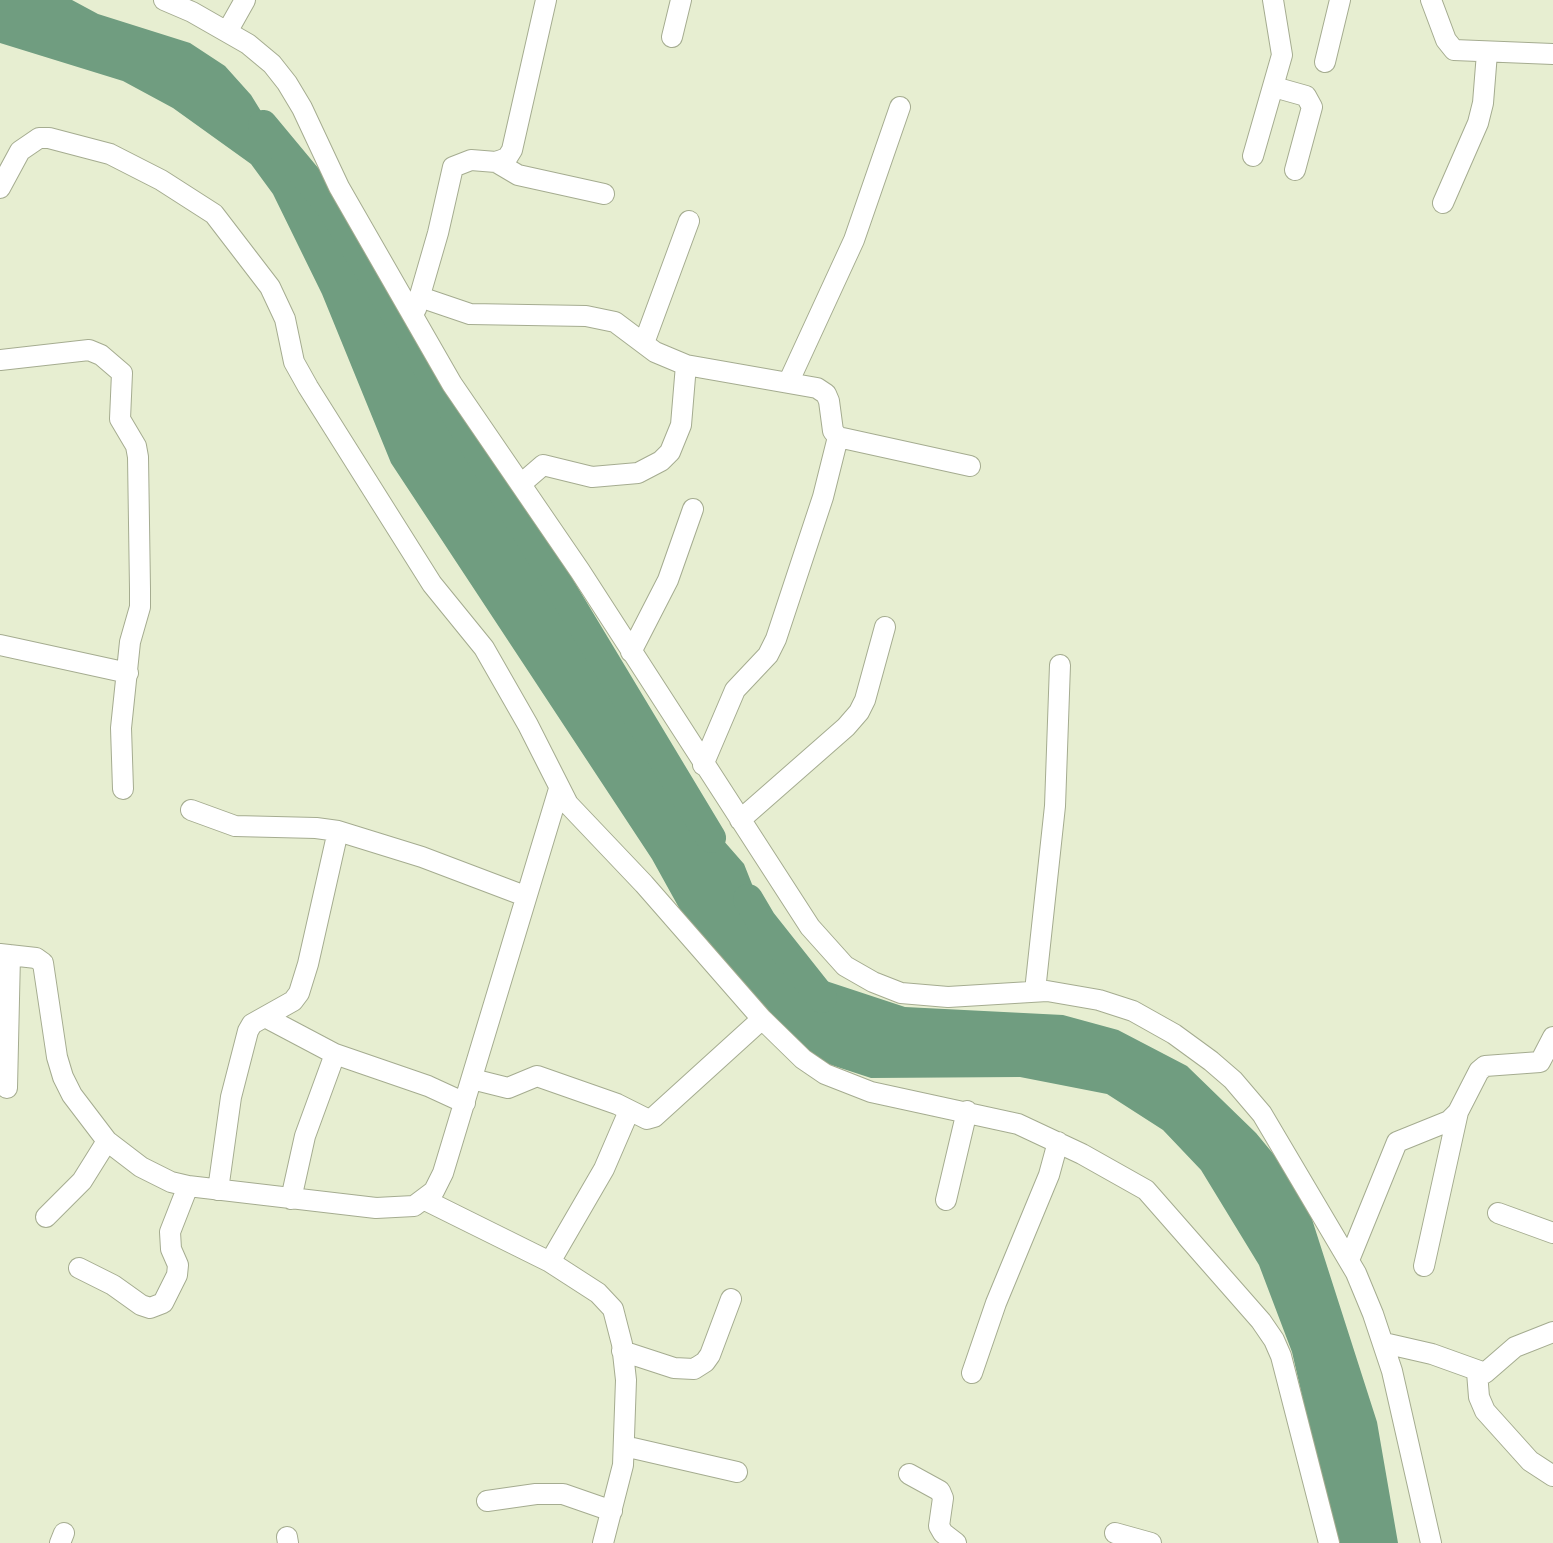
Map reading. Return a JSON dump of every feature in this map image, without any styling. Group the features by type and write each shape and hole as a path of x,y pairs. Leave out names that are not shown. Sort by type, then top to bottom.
{"street":[{"path":"164,0 192,12 260,53 287,83 302,108 339,187 417,306 453,384 521,484 810,927 845,966 859,975 901,993 926,996 1035,991 1066,993 1133,1011 1174,1034 1211,1061 1233,1080 1262,1114 1349,1260 1384,1343 1431,1543"},
{"path":"227,32 245,0"},
{"path":"417,306 453,167 471,160 496,162 507,158 512,150 546,0"},
{"path":"672,38 681,0"},
{"path":"1253,156 1274,87 1283,47 1273,0"},
{"path":"1324,62 1340,0"},
{"path":"1431,0 1446,40 1454,50 1553,54"},
{"path":"1443,203 1478,123 1483,104 1487,53"},
{"path":"1274,87 1306,96 1312,107 1295,170"},
{"path":"789,381 854,240 900,107"},
{"path":"0,188 21,151 39,138 49,138 110,154 161,180 214,214 270,287 285,319 294,362 308,387 432,584 484,648 528,725 568,804 652,892 762,1019 803,1059 844,1083 881,1094 1018,1124 1058,1142 1146,1190 1261,1321 1281,1356 1329,1543"},
{"path":"496,162 518,175 604,194"},
{"path":"644,343 689,221"},
{"path":"417,306 470,314 602,318 615,322 669,360 686,366 789,381 817,388 826,394 833,432 838,437 970,466"},
{"path":"0,360 89,350 101,355 122,373 120,419 136,446 138,457 140,607 130,642 120,746 123,789"},
{"path":"521,484 543,465 592,477 638,473 662,461 670,452 681,425 686,366"},
{"path":"703,765 735,690 768,655 776,639 823,497 838,437"},
{"path":"631,652 668,580 693,509"},
{"path":"741,820 846,727 859,712 865,700 885,627"},
{"path":"0,645 128,673"},
{"path":"1035,991 1055,806 1060,665"},
{"path":"8,1088 5,954 36,958 43,963 57,1057 63,1077 72,1095 107,1141 141,1167 171,1182 188,1186 291,1199 399,1208 414,1206 434,1191 443,1173 559,789"},
{"path":"191,810 235,826 316,828 338,831 422,857 525,896"},
{"path":"218,1190 234,1079 248,1031 252,1024 293,1001 303,984 338,831"},
{"path":"265,1017 335,1054 428,1086 465,1103"},
{"path":"472,1079 508,1088 537,1076 647,1119 654,1117 762,1019"},
{"path":"1424,1266 1458,1112 1479,1071 1485,1066 1540,1062 1553,1037"},
{"path":"291,1199 305,1136 335,1054"},
{"path":"550,1262 599,1177 629,1111"},
{"path":"946,1200 967,1111"},
{"path":"1349,1260 1396,1142 1438,1126 1458,1112"},
{"path":"46,1217 82,1181 107,1141"},
{"path":"972,1373 996,1303 1049,1175 1058,1142"},
{"path":"79,1268 113,1285 141,1305 150,1308 163,1303 177,1275 178,1266 171,1249 170,1232 188,1186"},
{"path":"425,1200 550,1262 608,1302 619,1332 626,1380 621,1481 603,1543"},
{"path":"1498,1213 1553,1233"},
{"path":"622,1351 674,1368 694,1369 705,1362 710,1355 731,1299"},
{"path":"1384,1343 1432,1354 1477,1372 1490,1370 1515,1347 1553,1332"},
{"path":"1477,1372 1479,1398 1485,1411 1530,1461 1553,1476"},
{"path":"624,1446 737,1472"},
{"path":"909,1474 940,1491 943,1498 939,1526 943,1533 956,1543"},
{"path":"487,1501 536,1494 563,1494 612,1511"},
{"path":"1115,1533 1151,1543"}],"shaded area":[{"path":"0,0 72,0 98,14 190,43 225,66 251,95 680,791 744,864 780,955 814,977 905,1007 1063,1015 1118,1030 1187,1066 1256,1133 1294,1179 1310,1213 1377,1422 1398,1543 1340,1543 1329,1513 1292,1352 1259,1265 1201,1170 1163,1130 1107,1094 1020,1077 871,1078 819,1061 790,1038 688,924 652,859 391,463 322,294 273,194 251,164 173,108 123,81 0,43"}],"waterway":[{"path":"263,125 332,208 711,838"},
{"path":"748,899 761,921 822,998"}]}
